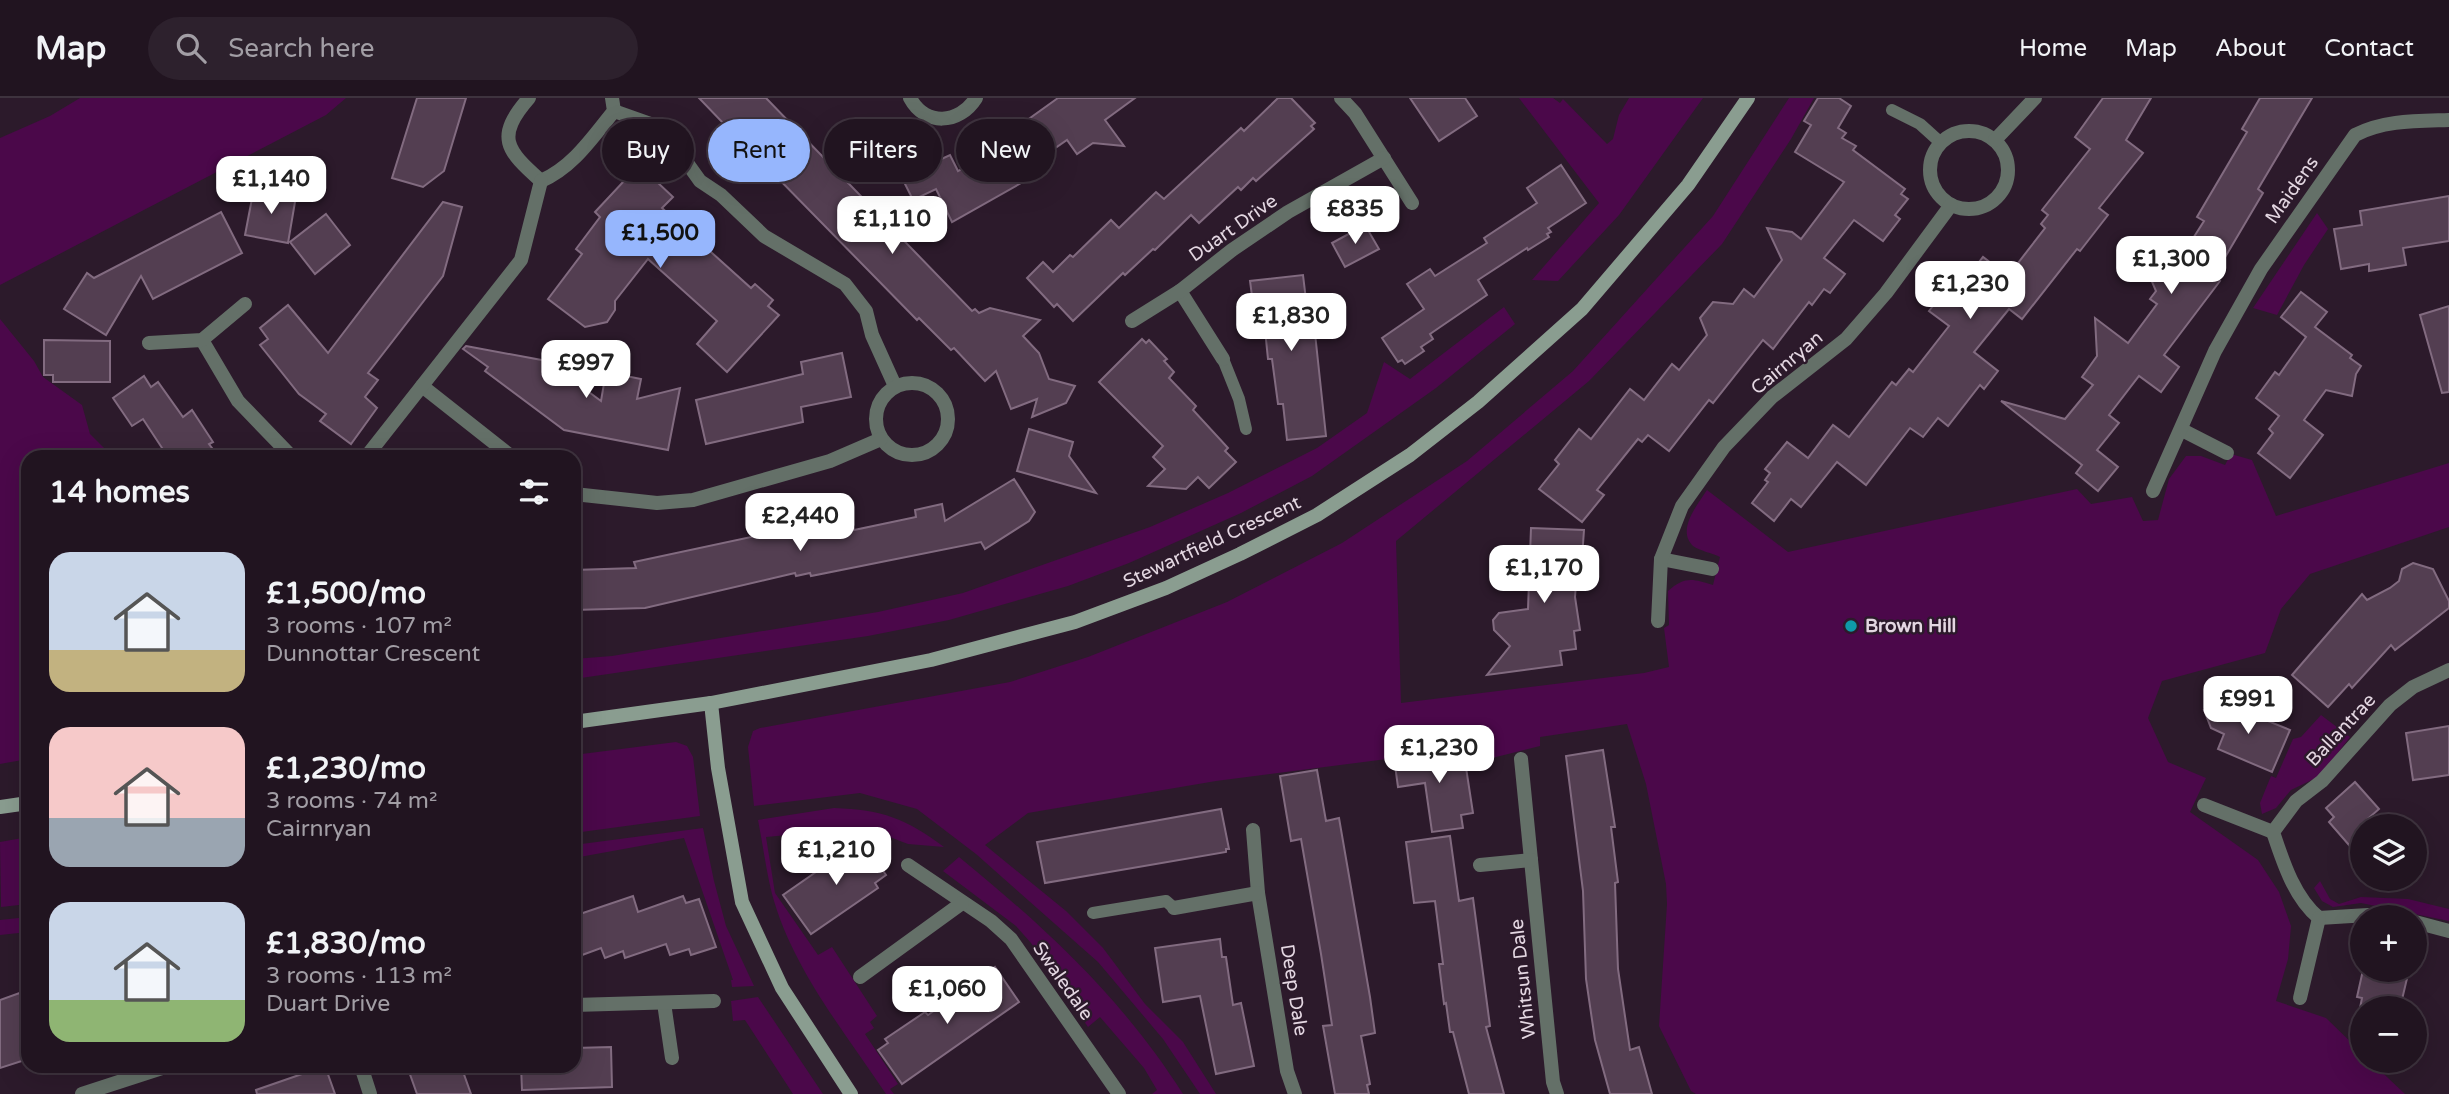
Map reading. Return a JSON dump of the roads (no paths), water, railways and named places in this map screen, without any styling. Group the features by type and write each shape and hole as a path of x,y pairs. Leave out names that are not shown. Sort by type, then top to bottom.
{"street":[{"path":"529,98 509,124 509,145 519,162 541,181"},
{"path":"910,98 917,109 938,120 961,114 971,107 976,98"},
{"path":"1341,98 1355,113 1412,204"},
{"name":"Stewartfield Crescent","path":"581,721 711,703 931,660 1075,622 1166,588 1317,515 1410,455 1468,409 1582,309 1688,185 1748,98"},
{"path":"1995,140 2035,98"},
{"path":"541,181 560,173 580,152 613,104 662,128 701,181 721,195 764,236 845,284 866,311 872,335 895,386"},
{"name":"Maidens","path":"2153,491 2215,351 2261,270 2355,135 2372,126 2407,121 2449,120"},
{"path":"1973,131 1995,140 2004,150 2008,162 2006,187 1988,205 1976,210 1951,205 1941,198 1930,177 1934,153 1941,143 1950,136 1973,131"},
{"name":"Duart Drive","path":"1132,321 1180,291 1232,250 1288,212 1384,158"},
{"path":"372,450 520,260 541,181"},
{"name":"Cairnryan","path":"1658,621 1661,559 1682,506 1724,447 1772,397 1846,339 1886,293 1951,205"},
{"path":"1180,291 1223,359"},
{"path":"149,342 202,340 245,304"},
{"path":"202,340 238,401 285,450"},
{"path":"908,382 933,388 948,410 949,422 945,435 938,446 927,453 914,456 901,454 881,439 876,428 876,415 886,393 895,386 908,382"},
{"path":"422,386 503,450"},
{"path":"2182,429 2227,453"},
{"path":"581,495 657,503 693,500 830,461 881,439"},
{"path":"1661,559 1713,569"},
{"name":"Ballantrae","path":"2273,832 2296,800 2322,781 2390,705 2413,687 2449,670"},
{"path":"711,703 718,768 742,902 782,988 851,1094"},
{"name":"Whitsun Dale","path":"1521,759 1553,1082 1557,1094"},
{"path":"0,807 21,804"},
{"path":"2204,805 2273,832 2287,872 2309,910 2319,918 2350,916"},
{"name":"Deep Dale","path":"1253,830 1258,893 1287,1071 1294,1094"},
{"path":"1480,865 1531,860"},
{"name":"Swaledale","path":"908,865 991,921 1011,939 1118,1094"},
{"path":"1174,908 1258,893"},
{"path":"860,977 962,903"},
{"path":"2300,998 2319,918"},
{"path":"2427,925 2449,931"},
{"path":"581,1006 714,1001"},
{"path":"664,1003 672,1058"},
{"path":"82,1094 146,1073"},
{"path":"363,1073 370,1094"}],"lane":[{"path":"1892,110 1920,124 1941,143"},
{"path":"1223,359 1239,399 1246,429"},
{"path":"1093,913 1166,901 1174,908"}],"place":[{"name":"Brown Hill","path":"1851,626"}]}
